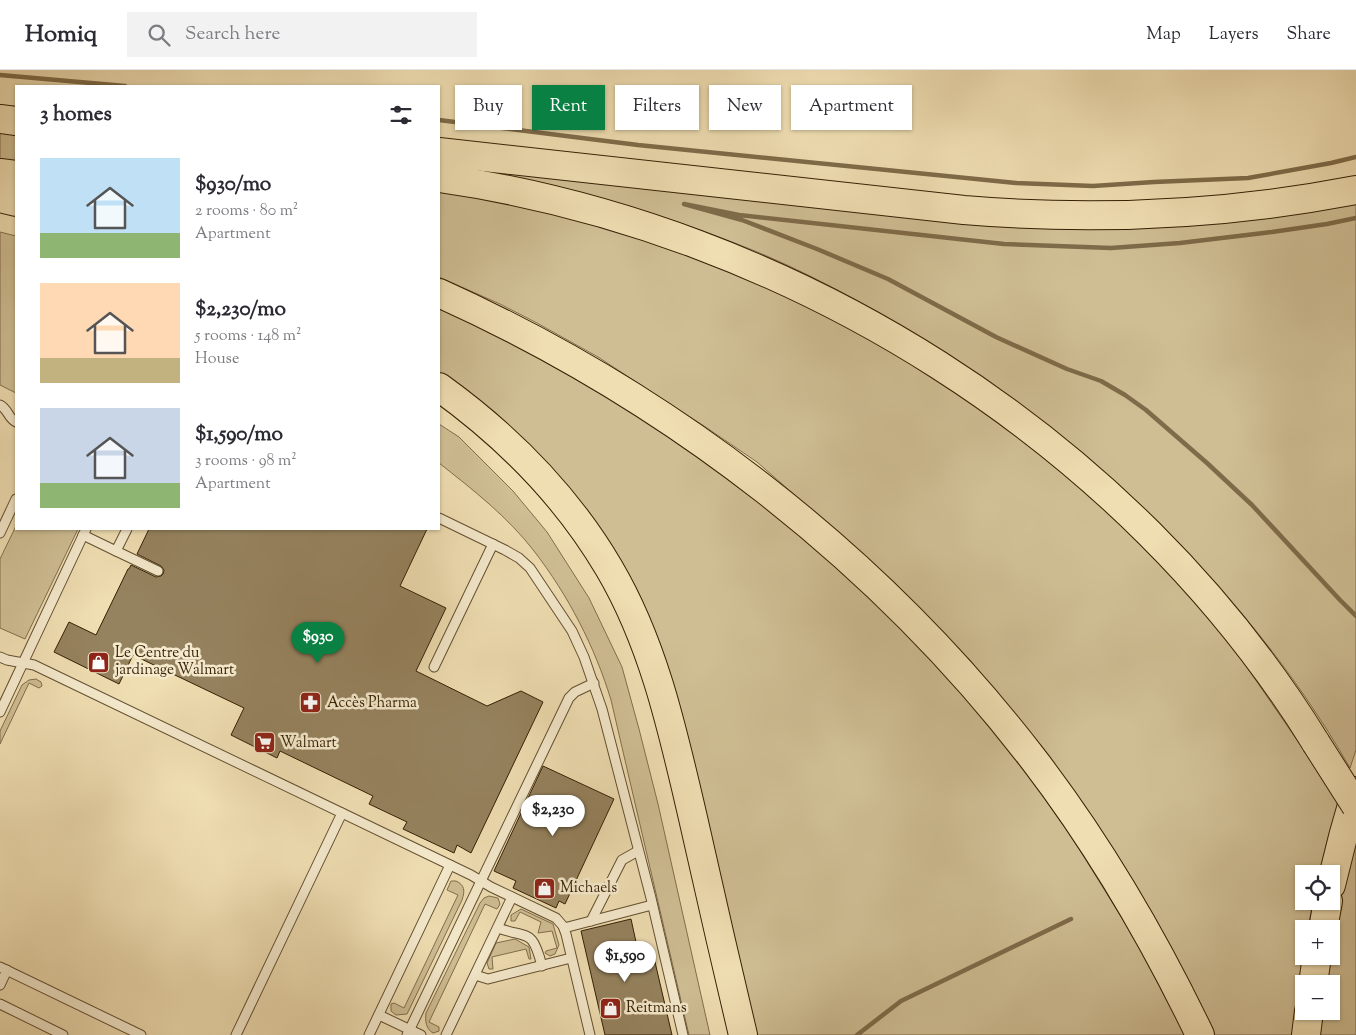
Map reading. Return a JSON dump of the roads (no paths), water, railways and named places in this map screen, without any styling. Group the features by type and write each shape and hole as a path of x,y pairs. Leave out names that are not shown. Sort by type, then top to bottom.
{"highway":[{"path":"0,108 15,110"},
{"path":"0,119 15,121"},
{"path":"440,152 964,210 1018,214 1102,216 1198,212 1274,203 1356,190"},
{"path":"0,173 15,174"},
{"path":"440,178 544,198 645,226 699,245 797,286 882,330 986,397 1090,479 1146,530 1208,597 1240,634 1268,671 1356,806"},
{"path":"0,198 15,202"},
{"path":"440,293 577,363 695,438 749,477 813,528 886,595 932,640 985,700 1035,761 1060,796 1089,837 1132,907 1168,971 1200,1035"},
{"path":"440,388 470,410 522,456 560,498 585,531 609,568 634,618 656,676 674,738 743,1035"},
{"path":"1336,865 1356,791"},
{"path":"1306,1035 1308,1020"}],"lane":[{"path":"0,405 4,407 15,422"},
{"path":"0,533 15,501"},
{"path":"440,518 519,558 537,577 572,631 594,683 652,905 683,1035"},
{"path":"116,551 126,530"},
{"path":"0,712 84,532 116,551 158,571"},
{"path":"434,667 493,544"},
{"path":"0,656 7,660 34,666 450,865 556,918 564,928 590,1035"},
{"path":"408,1032 569,698 584,686 594,683"},
{"path":"236,1035 342,813"},
{"path":"591,921 622,860 638,851"},
{"path":"369,1035 450,865"},
{"path":"446,1035 512,897"},
{"path":"564,928 652,905"},
{"path":"498,928 523,934 530,938 537,948 542,966"},
{"path":"474,975 479,978 488,979 571,958"},
{"path":"0,985 3,969 141,1035"},
{"path":"0,1004 63,1035"},
{"path":"378,1015 408,1032 421,1035"}],"waterway":[{"path":"0,75 114,85"},
{"path":"440,120 638,145 1016,183 1093,186 1248,178 1356,157"},
{"path":"1356,218 1272,232 1180,243 1111,248 1004,244 739,215 684,204 742,220 888,279 996,337 1067,369 1101,381 1125,395 1146,410 1252,505 1356,616"},
{"path":"857,1035 901,1001 1071,919"}],"place":[{"name":"Le Centre du jardinage Walmart","path":"99,662"},
{"name":"Accès Pharma","path":"311,703"},
{"name":"Walmart","path":"264,743"},
{"name":"Michaels","path":"544,888"},
{"name":"Reitmans","path":"610,1008"}]}
